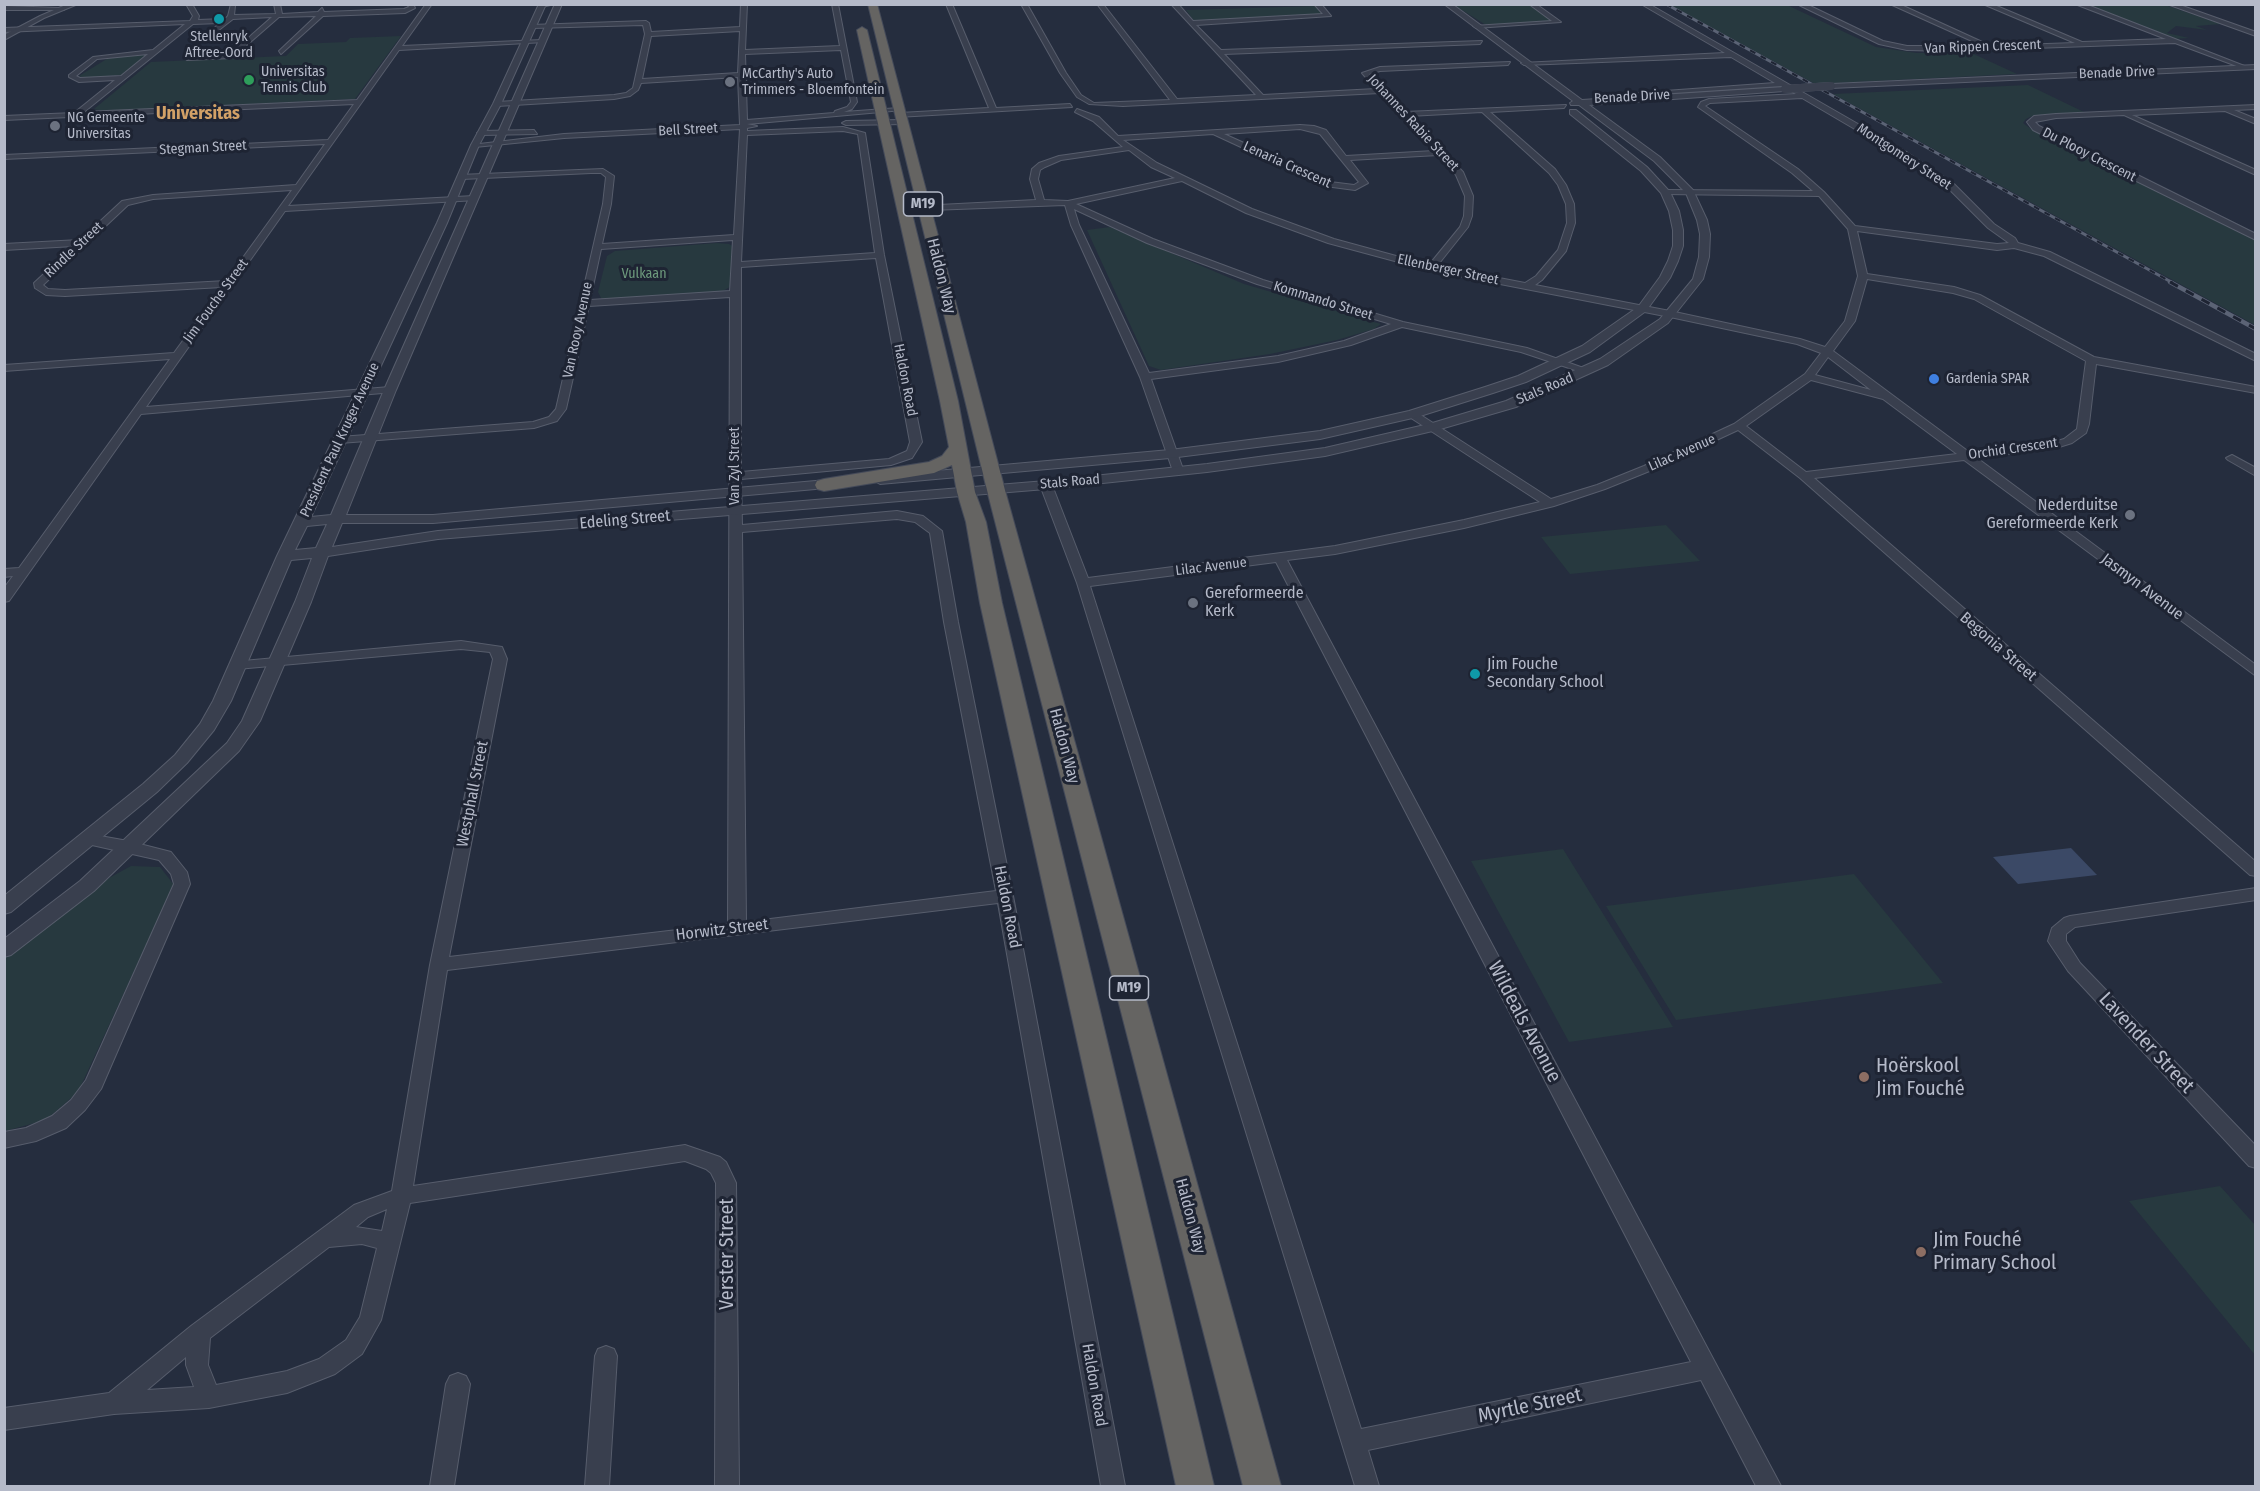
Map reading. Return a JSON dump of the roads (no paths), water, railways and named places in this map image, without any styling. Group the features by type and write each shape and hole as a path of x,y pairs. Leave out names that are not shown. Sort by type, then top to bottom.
{"highway":[{"name":"Haldon Way","path":"868,12 879,34 885,55 994,480 1262,1486"},
{"name":"Haldon Way","path":"868,12 863,35 881,117 943,376 957,447 976,522 991,603 1195,1486"},
{"path":"863,35 879,34"},
{"path":"868,56 885,55"},
{"path":"874,85 892,84"},
{"path":"887,142 907,141"},
{"path":"896,179 916,178"},
{"path":"916,264 938,262"},
{"path":"931,326 954,324"},
{"path":"943,376 967,374"},
{"path":"824,485 934,467 948,460 957,447"}],"street":[{"path":"4,8 46,9 75,4"},
{"path":"76,115 192,22 196,16 190,5 201,4"},
{"path":"193,53 187,58 232,56 277,16 279,13 277,4"},
{"path":"281,52 321,14 321,4"},
{"path":"365,4 368,12"},
{"path":"4,30 408,10 412,8 410,4"},
{"name":"Jim Fouche Street","path":"4,598 429,4"},
{"path":"542,5 552,4"},
{"name":"President Paul Kruger Avenue","path":"4,950 87,886 183,797 233,747 251,721 303,602 390,390 559,4"},
{"name":"Van Zyl Street","path":"737,928 735,294 744,124 741,75 744,4"},
{"path":"744,124 837,112 853,106 853,95 836,4"},
{"path":"950,4 994,111"},
{"path":"1024,4 1063,73 1075,105"},
{"path":"1100,4 1175,101"},
{"path":"1174,4 1261,97"},
{"path":"1191,23 1328,16 1317,4"},
{"name":"Stals Road","path":"994,480 1046,485 1178,472 1325,452 1432,427 1511,404 1587,371 1631,345 1671,314 1698,279 1704,256 1705,234 1702,220 1690,192 1657,159 1553,85 1447,4"},
{"path":"1532,4 1558,22 1476,26 1486,46 1524,63 1733,55"},
{"name":"Montgomery Street","path":"1644,4 1787,88 1806,96 1875,136 1951,186 1990,226 2012,240 2014,245 2047,254 2256,358"},
{"name":"Van Rippen Crescent","path":"1800,4 1892,46 1924,50 2175,41"},
{"path":"1893,4 1991,48"},
{"path":"1986,4 2084,44"},
{"path":"2078,4 2244,67"},
{"path":"2170,4 2256,34"},
{"name":"President Paul Kruger Avenue","path":"4,907 89,839 182,759 208,726 542,5"},
{"path":"206,38 229,19 232,6"},
{"path":"4,38 61,7"},
{"path":"4,30 46,9"},
{"path":"497,104 622,96 636,89 648,25 639,22 533,26"},
{"path":"648,34 742,29"},
{"path":"2153,42 2160,39 2157,34"},
{"path":"1486,46 1491,38"},
{"path":"398,48 542,42"},
{"path":"2153,42 2198,49"},
{"path":"1218,52 1499,44"},
{"name":"Johannes Rabie Street","path":"1431,268 1464,227 1469,208 1468,196 1460,174 1365,73 1486,46"},
{"path":"743,52 843,48"},
{"path":"121,78 79,80 71,76 94,58 153,52"},
{"path":"2229,61 2256,69"},
{"path":"2222,72 2232,65 2229,61"},
{"name":"Benade Drive","path":"1833,88 2033,76 2125,72 2222,72 2244,67 2256,69"},
{"name":"Benade Drive","path":"1578,102 1628,96 1787,88 2138,78 2256,69"},
{"path":"2125,72 2138,78"},
{"path":"638,81 741,75"},
{"path":"2033,76 2045,81"},
{"path":"1553,85 1583,96 1628,96"},
{"name":"Benade Drive","path":"1578,102 1605,103 1787,88"},
{"path":"881,117 1075,105 1097,109 1123,104 1381,90"},
{"name":"Stals Road","path":"965,482 994,480 1320,435 1412,414 1522,379 1586,349 1642,309 1665,278 1678,246 1678,230 1674,211 1665,192 1644,169 1552,96 1578,102"},
{"path":"1806,96 1709,101 1703,103 1701,107 1795,171 1852,228 1997,247 2014,245"},
{"path":"4,118 359,102"},
{"path":"1578,102 1571,105 1594,129"},
{"path":"1597,115 1591,108 1592,106 1605,103"},
{"name":"Ellenberger Street","path":"1075,105 1097,109 1116,138 1154,165 1250,211 1296,229 1367,252 1431,268 1671,314 1800,342 1826,351"},
{"path":"1404,114 1564,106"},
{"name":"Du Plooy Crescent","path":"2256,107 2056,116 2037,118 2031,122 2036,128 2256,238"},
{"path":"2223,108 2256,122"},
{"path":"1484,110 1544,163 1557,178 1570,204 1571,223 1562,251 1539,278 1526,287"},
{"path":"2123,113 2256,173"},
{"name":"Bell Street","path":"478,139 564,132 900,116"},
{"name":"Bell Street","path":"478,139 881,117"},
{"name":"Bell Street","path":"744,124 856,130"},
{"name":"Lenaria Crescent","path":"1116,138 1214,132 1314,128 1323,132 1364,181 1361,186 1345,188 1328,184 1214,132"},
{"name":"Haldon Road","path":"734,476 880,464 904,459 912,452 916,442 880,255 862,135 856,130"},
{"name":"Stegman Street","path":"4,157 329,142"},
{"path":"1041,201 1034,179 1036,169 1041,165 1059,158 1130,148"},
{"path":"1344,158 1441,153"},
{"path":"14,163 23,156"},
{"name":"Van Rooy Avenue","path":"340,440 534,425 553,419 561,410 607,204 610,176 607,172 591,171 462,177"},
{"path":"903,209 1041,201 1068,203 1182,179"},
{"name":"Rindle Street","path":"228,284 64,293 46,292 38,286 39,282 121,206 137,200 297,187"},
{"path":"1665,192 1821,195"},
{"path":"284,209 474,198"},
{"path":"1068,203 1075,225 1145,377 1178,472"},
{"name":"Kommando Street","path":"1068,203 1161,246 1260,282 1401,324 1523,350 1587,371"},
{"path":"1075,225 1105,221"},
{"name":"Lilac Avenue","path":"1083,583 1280,558 1403,538 1550,502 1648,468 1738,426 1809,376 1850,321 1863,276 1852,228"},
{"path":"596,247 739,237"},
{"path":"4,247 81,243"},
{"path":"736,265 880,255"},
{"path":"1863,276 1931,286 1977,297 2091,360 2256,390"},
{"path":"413,284 438,281"},
{"path":"584,303 735,294"},
{"path":"1145,377 1278,359 1347,343 1401,324"},
{"name":"Jasmyn Avenue","path":"1826,351 2256,672"},
{"path":"4,368 176,356"},
{"name":"Orchid Crescent","path":"1804,476 2056,445 2082,431 2091,360"},
{"path":"1809,376 1891,399"},
{"path":"140,411 390,390"},
{"path":"1412,414 1550,502"},
{"name":"Begonia Street","path":"1738,426 1751,433 1804,476 2256,871"},
{"path":"2232,458 2256,473"},
{"name":"Edeling Street","path":"301,522 337,519 433,519 824,485 965,482"},
{"name":"Edeling Street","path":"285,556 321,554 438,535 735,511 965,482"},
{"path":"1046,485 1083,583 1367,1486"},
{"name":"Haldon Road","path":"735,529 897,515 919,519 936,531 951,622 1005,896 1113,1486"},
{"name":"Wildeals Avenue","path":"1280,558 1769,1486"},
{"path":"4,573 23,571"},
{"name":"Westphall Street","path":"4,1419 114,1403 248,1391 301,1378 327,1367 354,1347 370,1320 401,1196 439,965 500,659 497,651 486,646 461,645 277,659 237,665"},
{"path":"4,1140 29,1136 59,1122 78,1106 94,1084 182,884 180,872 165,856 89,839"},
{"name":"Lavender Street","path":"2256,894 2070,922 2058,932 2057,941 2074,967 2256,1160"},
{"name":"Horwitz Street","path":"439,965 1005,896"},
{"name":"Verster Street","path":"401,1196 662,1155 686,1153 700,1157 719,1168 726,1183 727,1486"},
{"path":"114,1403 198,1333 327,1239 361,1211 401,1196"},
{"path":"327,1239 362,1235 388,1242"},
{"path":"198,1333 197,1365 209,1396"},
{"path":"597,1486 606,1356"},
{"name":"Myrtle Street","path":"1353,1442 1706,1369"},
{"path":"442,1486 458,1384"}],"water":[{"path":"2071,848 2097,875 2018,884 1993,857"}],"railway":[{"path":"1666,4 2173,283"},
{"path":"2170,282 2256,329"}],"place":[{"name":"Stellenryk Aftree-Oord","path":"219,19"},
{"name":"Universitas Tennis Club","path":"249,80"},
{"name":"McCarthy's Auto Trimmers - Bloemfontein","path":"730,82"},
{"name":"NG Gemeente Universitas","path":"55,126"},
{"name":"Gardenia SPAR","path":"1934,379"},
{"name":"Nederduitse Gereformeerde Kerk","path":"2130,515"},
{"name":"Gereformeerde Kerk","path":"1193,603"},
{"name":"Jim Fouche Secondary School","path":"1475,674"},
{"name":"Hoërskool Jim Fouché","path":"1864,1077"},
{"name":"Jim Fouché Primary School","path":"1921,1252"}],"district":[{"name":"Universitas","path":"198,114"}],"park label":[{"name":"Vulkaan","path":"644,274"}]}
